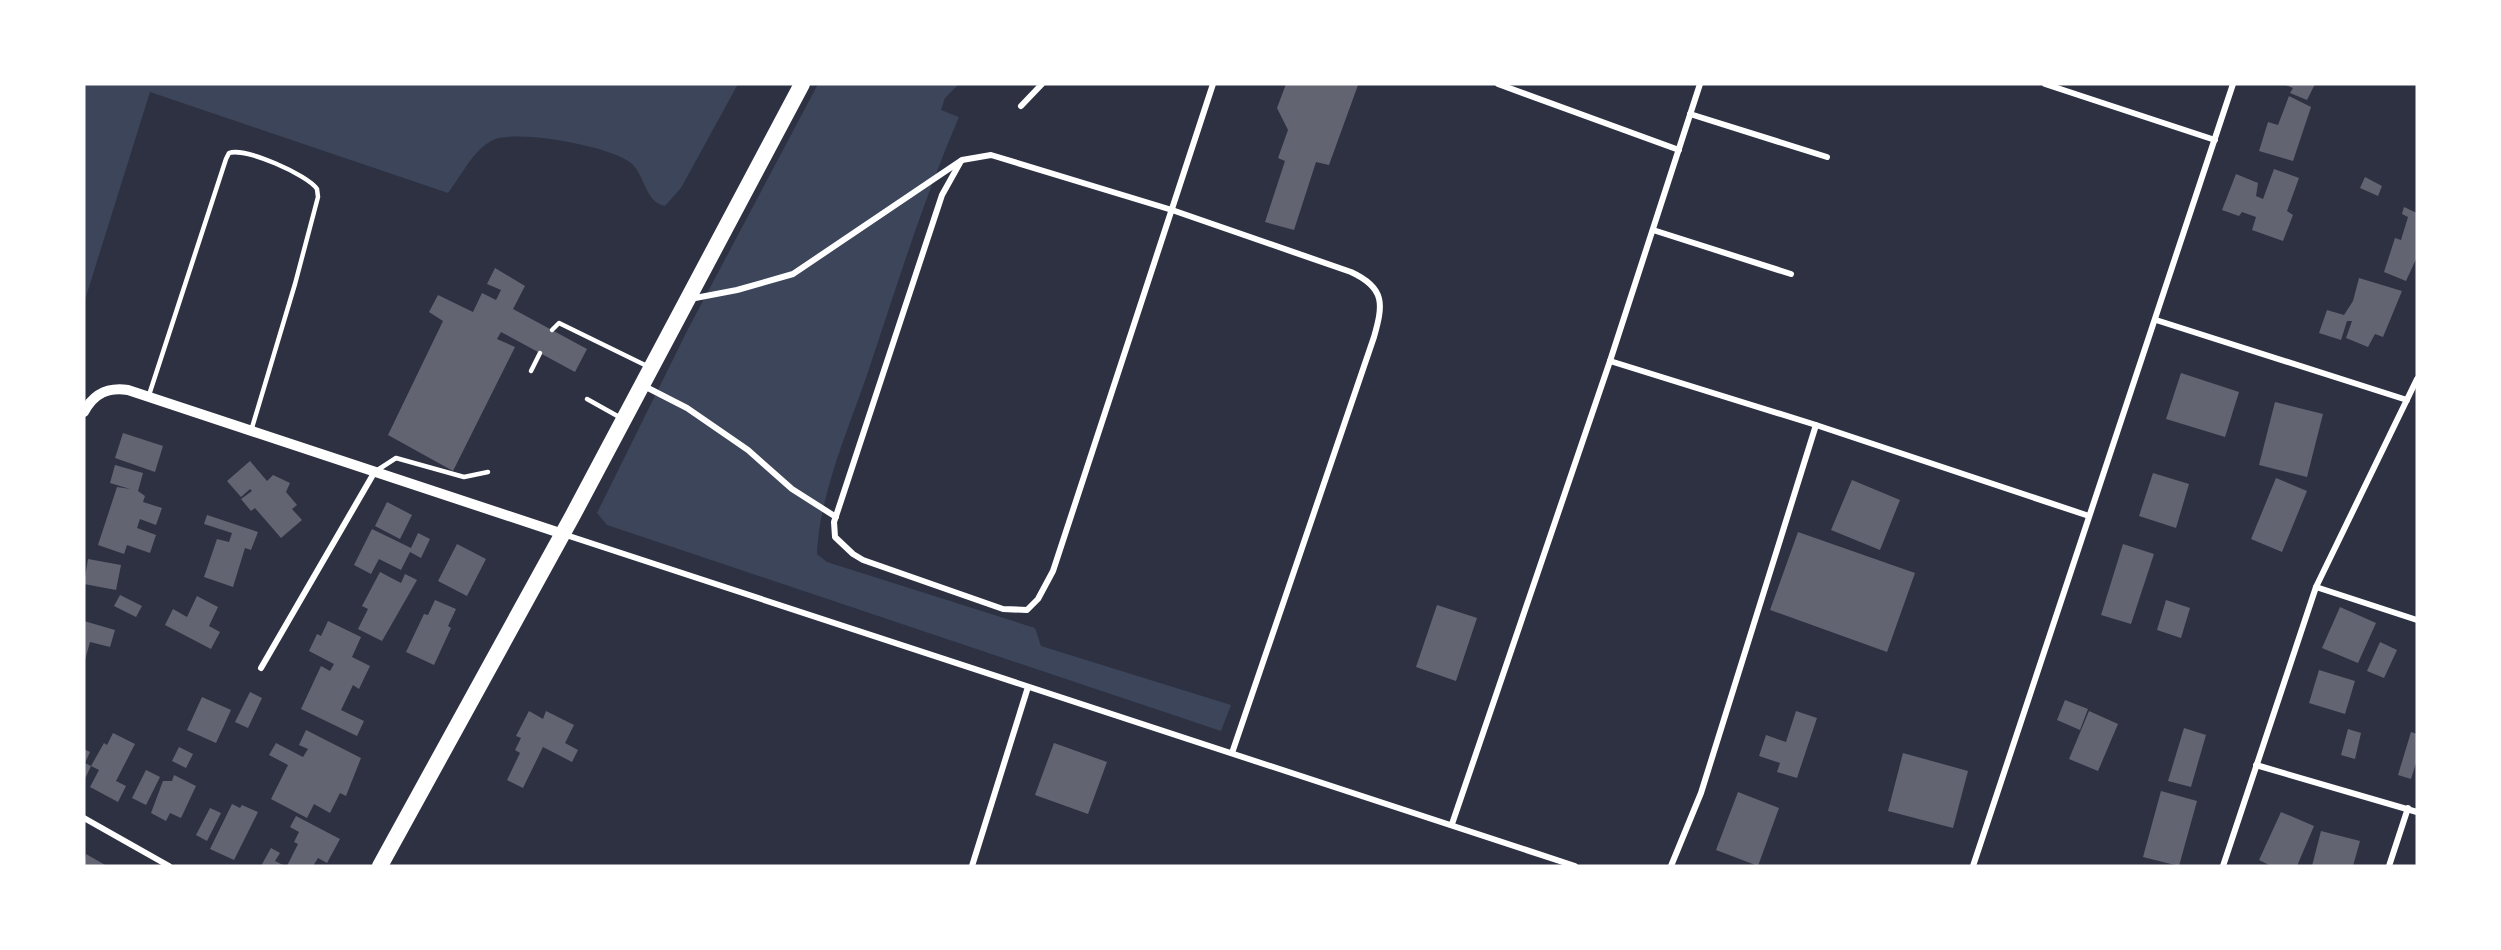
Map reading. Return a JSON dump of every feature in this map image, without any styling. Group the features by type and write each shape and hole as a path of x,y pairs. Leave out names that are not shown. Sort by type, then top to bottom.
{"highway":[{"path":"380,866 563,534 802,84"}],"street":[{"path":"1022,105 1042,84"},
{"path":"962,160 942,195 836,517 835,537 863,560 1003,609 1027,610 1038,599 1053,571 1213,84"},
{"path":"1498,84 1679,150"},
{"path":"1452,824 1610,361 1700,84"},
{"path":"2045,84 2215,140"},
{"path":"1973,866 2233,84"},
{"path":"1690,114 1827,157"},
{"path":"687,300 737,290 793,274 962,160 991,155 1172,210 1351,272 1372,284 1378,295 1381,311 1374,337 1232,753"},
{"path":"1653,230 1791,274"},
{"path":"2156,320 2407,399"},
{"path":"1610,361 1816,425 2089,516"},
{"path":"2223,866 2316,587 2417,379"},
{"path":"642,385 695,414 748,450 792,489 836,517"},
{"path":"84,411 95,397 115,388 149,397 374,473 1575,866"},
{"path":"1671,866 1701,792 1816,425"},
{"path":"261,668 374,473"},
{"path":"2316,587 2417,620"},
{"path":"972,866 1028,687"},
{"path":"2256,765 2417,812"},
{"path":"2389,866 2408,808"},
{"path":"84,818 169,866"}],"lane":[{"path":"149,397 226,159 229,153 241,151 305,177 318,189 318,197 295,284 251,431"},
{"path":"552,330 559,323 651,368"},
{"path":"531,371 540,353"},
{"path":"587,399 623,420"},
{"path":"374,473 383,464 396,458 464,477 488,472"}],"shaded area":[{"path":"84,84 738,84 681,188 665,206 658,204 649,194 632,164 605,151 564,141 521,137 493,140 474,156 448,193 150,92 84,303"},
{"path":"818,84 959,84 945,98 941,110 959,117 899,277 836,463 823,509 817,554 827,562 1035,628 1041,646 1231,705 1221,731 607,525 597,513 687,331"}],"building":[{"path":"1286,84 1358,85 1329,165 1316,162 1294,230 1265,222 1285,161 1278,158 1288,130 1277,108"},
{"path":"2283,84 2315,84 2307,100 2290,93 2293,88"},
{"path":"2289,96 2311,107 2293,161 2259,151 2268,122 2278,125"},
{"path":"2274,169 2299,178 2287,211 2293,215 2283,241 2252,230 2256,217 2242,212 2239,216 2222,210 2236,174 2258,183 2256,196 2263,199"},
{"path":"2365,177 2382,186 2378,196 2360,188"},
{"path":"2404,207 2417,213 2417,257 2406,281 2384,272 2395,238 2401,240 2408,217 2402,214"},
{"path":"495,268 525,286 513,309 587,349 575,372 501,332 497,339 515,347 453,471 388,435 443,321 429,312 438,295 473,312 482,293 496,300 501,290 487,284"},
{"path":"2359,278 2402,291 2383,337 2375,334 2368,347 2346,338 2352,321 2347,321 2341,340 2319,333 2327,310 2344,315 2353,301"},
{"path":"2181,373 2239,392 2225,437 2166,419"},
{"path":"2275,402 2323,414 2307,477 2259,465"},
{"path":"123,433 163,446 155,472 115,458"},
{"path":"250,461 267,481 273,475 290,483 286,492 297,505 292,509 302,520 281,538 255,508 251,511 241,499 252,491 250,489 241,497 227,481"},
{"path":"115,465 143,473 138,491 145,496 143,502 162,508 156,525 140,519 137,528 156,535 150,553 127,545 124,554 98,545 117,487 130,489 110,483"},
{"path":"2153,473 2189,484 2176,528 2139,516"},
{"path":"2276,478 2307,491 2282,552 2251,539"},
{"path":"1852,480 1900,500 1880,550 1831,530"},
{"path":"387,502 412,515 400,539 375,526"},
{"path":"207,515 258,532 251,550 245,548 233,587 204,577 217,539 229,542 232,533 204,524"},
{"path":"372,529 411,548 418,533 430,539 421,558 410,552 401,570 379,559 371,574 354,565"},
{"path":"1798,532 1915,573 1887,652 1770,610"},
{"path":"457,544 486,559 467,596 438,581"},
{"path":"2123,544 2154,554 2131,624 2101,615"},
{"path":"88,559 121,565 116,590 84,584"},
{"path":"380,572 401,583 405,574 417,580 382,641 358,629 368,609 362,606"},
{"path":"120,595 142,606 136,617 114,606"},
{"path":"197,596 218,607 209,626 220,632 211,649 165,625 173,609 187,617"},
{"path":"435,600 456,609 448,626 451,628 434,665 406,652 424,614 428,615"},
{"path":"2166,600 2190,608 2181,638 2157,630"},
{"path":"1437,605 1477,618 1456,681 1416,667"},
{"path":"2340,607 2376,623 2358,663 2322,648"},
{"path":"84,621 115,630 110,647 90,642 85,660"},
{"path":"328,621 361,637 352,657 370,666 359,689 353,685 341,710 364,721 357,736 301,709 321,666 330,671 334,664 309,651 317,634 321,636"},
{"path":"2380,642 2397,650 2384,678 2367,671"},
{"path":"2319,670 2355,681 2345,714 2309,703"},
{"path":"250,692 262,698 248,728 235,722"},
{"path":"202,697 231,710 216,743 187,730"},
{"path":"2065,700 2088,709 2080,730 2057,720"},
{"path":"529,711 543,719 546,711 574,725 565,743 578,750 572,762 543,747 523,788 507,780 520,753 515,750 521,738 516,736"},
{"path":"1796,711 1817,718 1797,778 1777,772 1780,763 1759,756 1766,735 1786,742"},
{"path":"2089,711 2118,724 2098,771 2069,759"},
{"path":"2184,728 2206,735 2191,787 2168,781"},
{"path":"2348,729 2361,733 2355,759 2341,755"},
{"path":"306,730 361,758 346,796 340,793 330,813 314,804 307,818 271,799 288,765 269,755 276,743 303,757 308,749 299,745"},
{"path":"2411,732 2417,734 2417,760 2411,779 2398,775"},
{"path":"113,733 135,744 116,781 126,786 118,802 90,787 99,770 91,766 104,743 107,745"},
{"path":"1054,743 1107,762 1088,814 1035,795"},
{"path":"179,747 193,754 186,768 172,761"},
{"path":"84,749 90,752 85,763 91,766 84,781"},
{"path":"1903,753 1968,771 1953,828 1888,811"},
{"path":"146,770 160,777 146,805 132,798"},
{"path":"174,775 196,786 181,818 170,813 166,821 151,813 163,781 172,781"},
{"path":"2161,791 2197,801 2179,866 2143,857"},
{"path":"1738,792 1779,808 1758,866 1716,850"},
{"path":"232,804 240,808 242,805 258,812 234,860 210,849"},
{"path":"210,808 221,813 207,841 196,835"},
{"path":"2281,812 2314,826 2297,866 2271,866 2259,860"},
{"path":"296,816 340,839 327,863 318,858 313,866 287,866 298,844 294,842 299,832 290,827"},
{"path":"2321,831 2360,841 2353,866 2312,866"},
{"path":"271,848 280,853 275,861 285,866 261,866"},
{"path":"86,854 107,866 84,866"}]}
